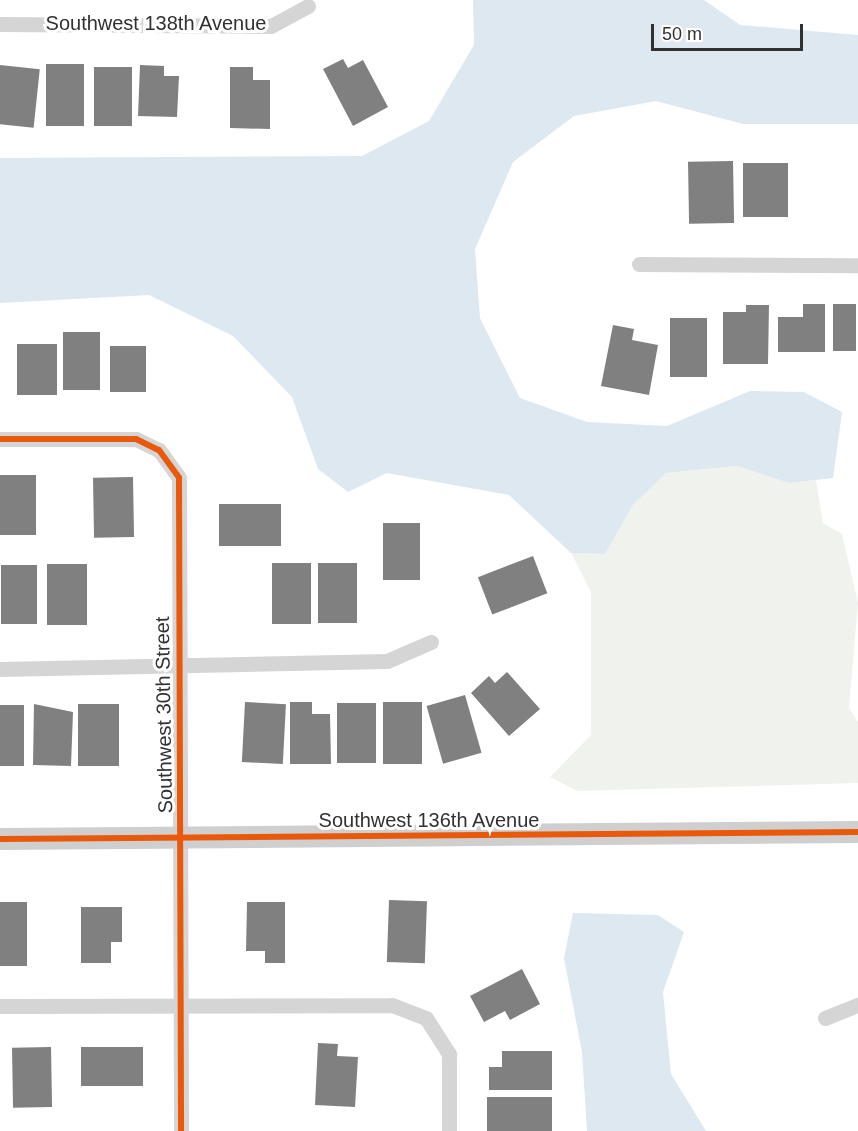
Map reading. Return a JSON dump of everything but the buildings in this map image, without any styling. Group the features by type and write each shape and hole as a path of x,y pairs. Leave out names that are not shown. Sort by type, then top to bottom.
{"street":[{"name":"Southwest 138th Avenue","path":"0,24 271,26 308,6"},
{"path":"639,264 858,265"},
{"name":"Southwest 30th Street","path":"0,439 136,439 159,450 179,478 182,838 178,1003 181,1131"},
{"path":"0,669 179,669 387,661 431,642"},
{"name":"Southwest 136th Avenue","path":"0,839 858,832"},
{"path":"0,1006 178,1003 392,1005 426,1018 449,1054 449,1131"},
{"path":"825,1018 858,1005"}],"shaded area":[{"path":"473,0 704,0 740,25 858,35 858,124 743,124 656,101 574,116 513,162 475,249 480,318 520,398 587,422 667,426 750,391 804,392 842,412 833,478 789,483 737,466 666,473 633,505 605,554 571,553 509,495 387,473 348,492 318,469 292,397 233,336 149,295 0,303 0,158 362,156 429,121 474,45"},
{"path":"738,466 789,483 816,480 823,523 842,534 858,603 849,708 858,722 858,783 577,791 550,777 591,735 591,592 571,553 605,554 633,505 666,473"},
{"path":"573,913 658,915 684,932 663,992 671,1074 706,1131 587,1131 582,1052 564,958"}],"cycle path":[{"path":"0,439 136,439 159,450 179,478 181,1131"},
{"path":"0,839 858,832"}]}
